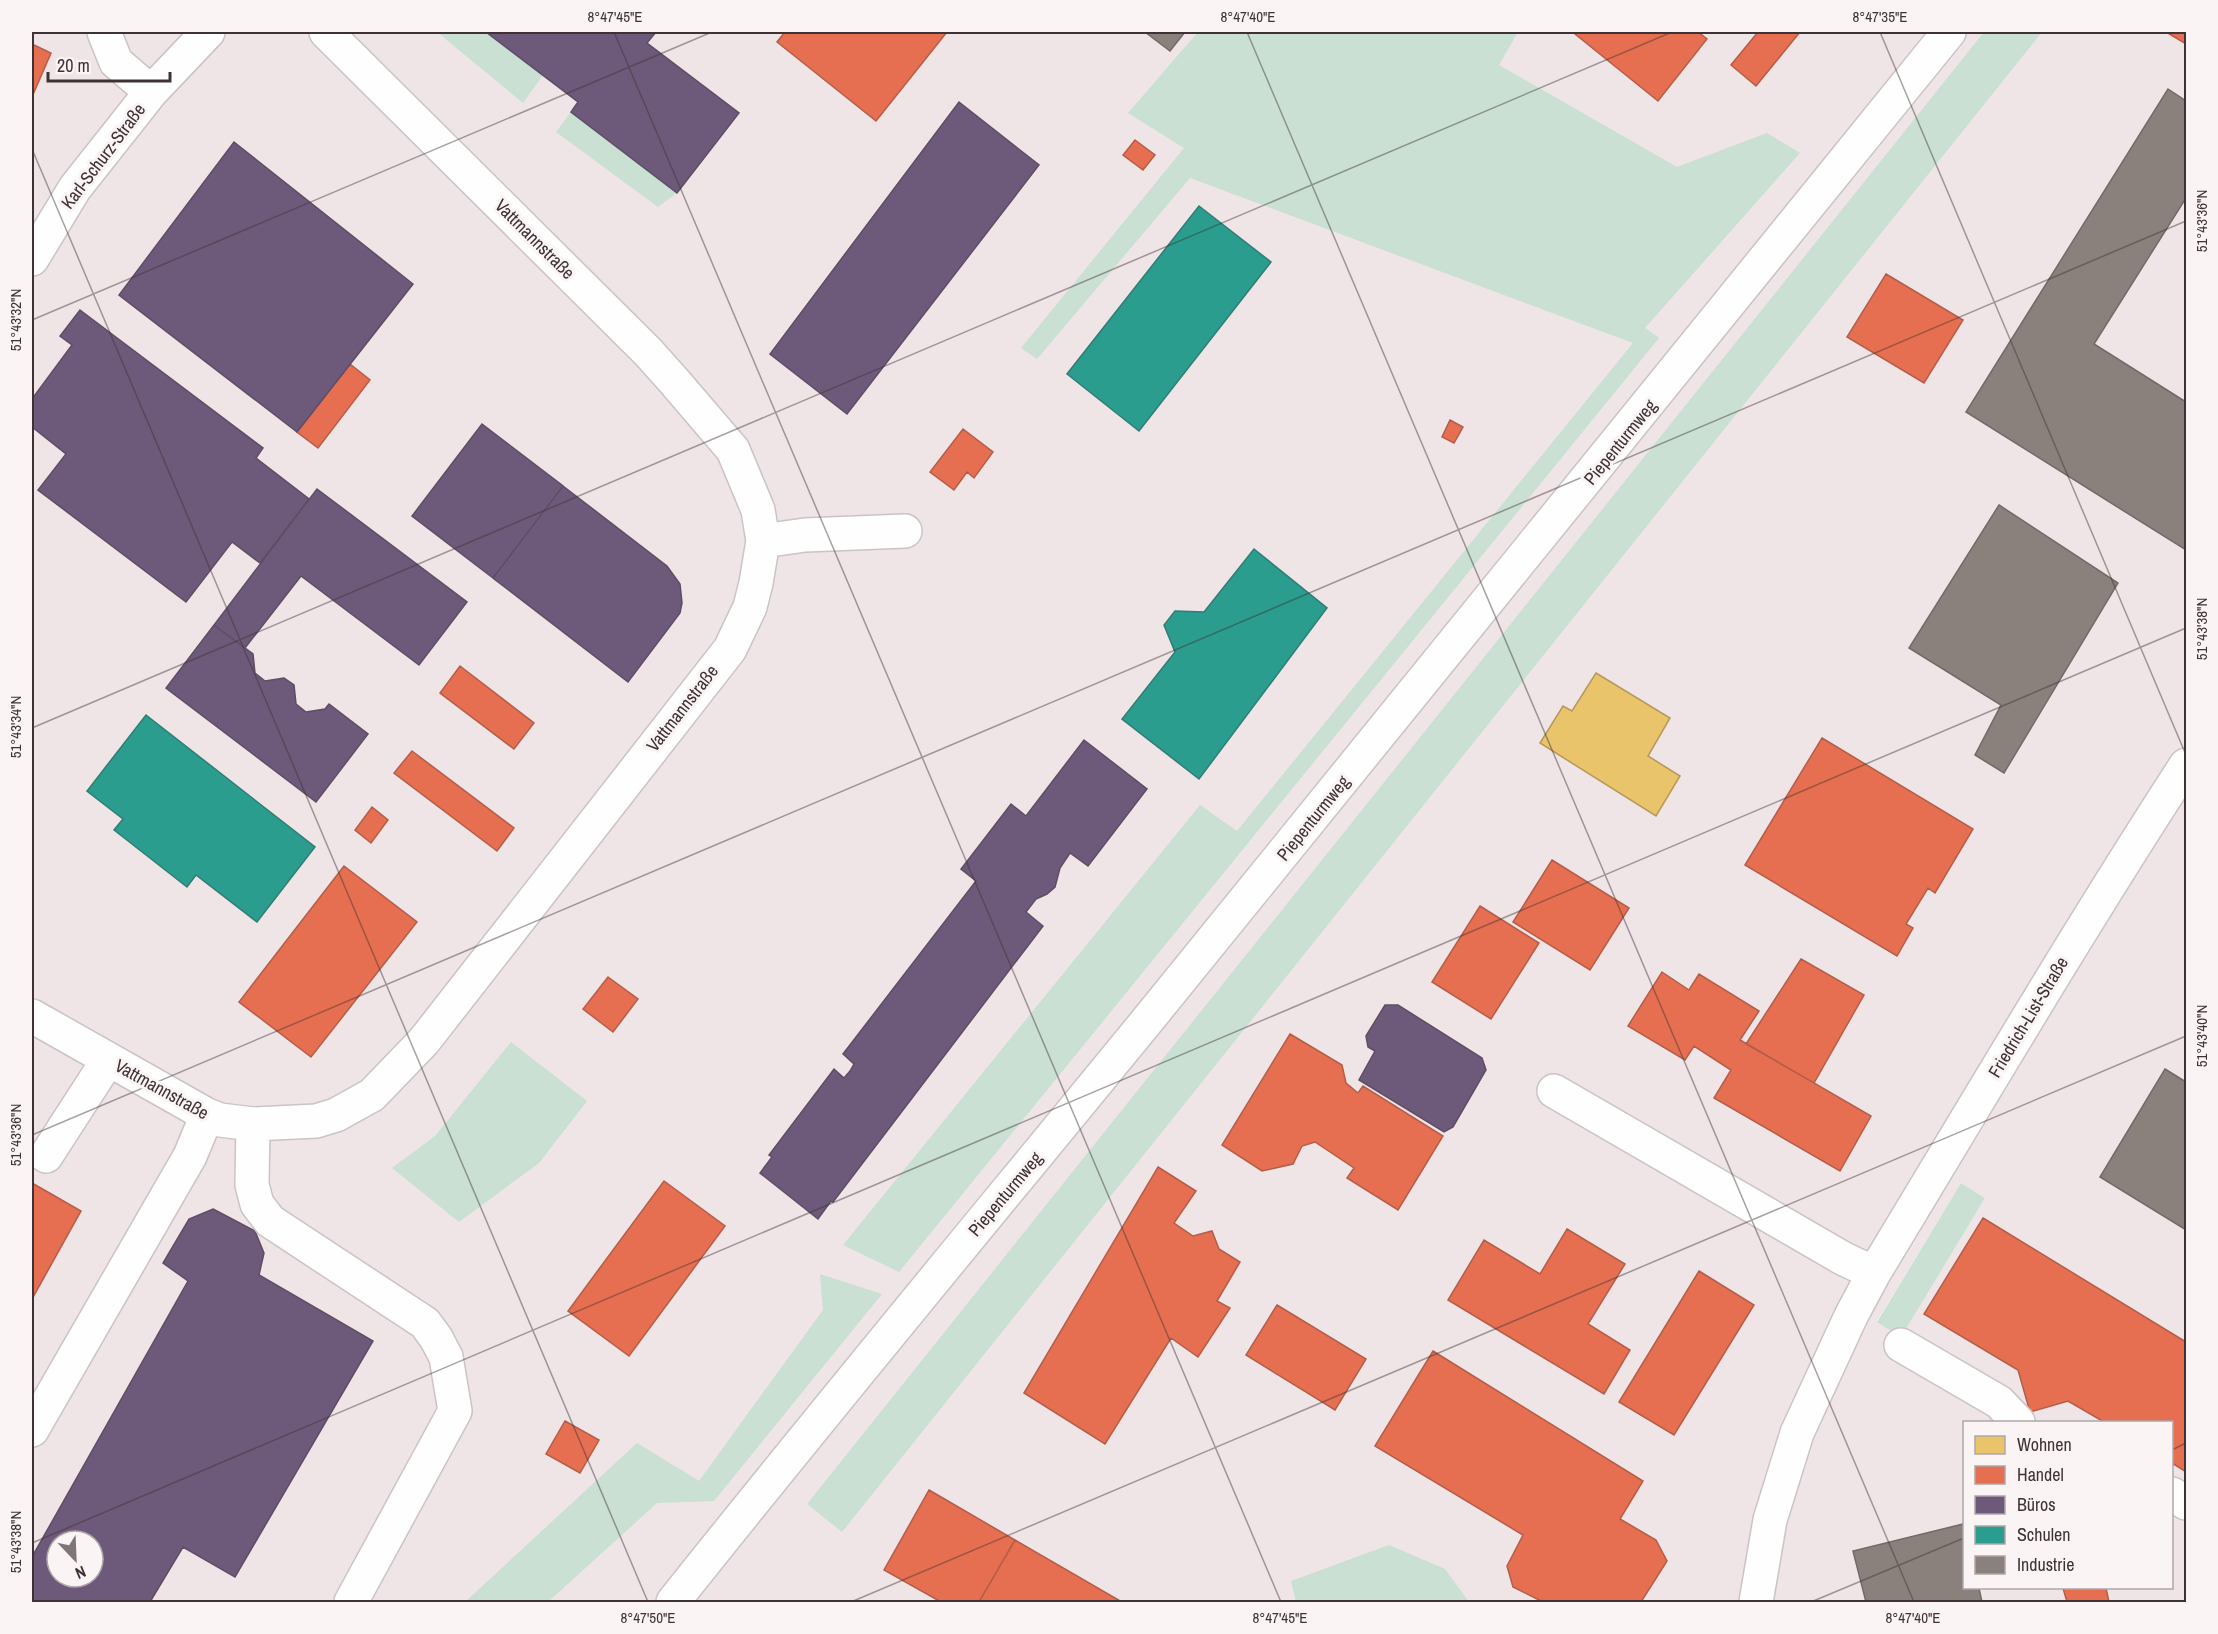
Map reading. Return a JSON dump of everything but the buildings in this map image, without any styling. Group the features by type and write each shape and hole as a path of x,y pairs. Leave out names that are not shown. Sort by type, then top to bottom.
{"street":[{"path":"104,32 116,62 151,92"},
{"name":"Karl-Schurz-Straße","path":"32,259 75,189 151,92 208,32"},
{"name":"Vattmannstraße","path":"32,1016 207,1115 220,1120 253,1124 316,1121 336,1115 372,1095 424,1041 730,649 750,607 763,541 758,510 733,450 648,352 326,32"},
{"name":"Piepenturmweg","path":"673,1602 916,1301 1062,1126 1597,471 1949,32"},
{"path":"763,541 805,535 905,531"},
{"name":"Friedrich-List-Straße","path":"1756,1602 1770,1520 1797,1433 1851,1316 1874,1273 2122,863 2187,765"},
{"path":"46,1156 108,1060"},
{"path":"1554,1091 1844,1259 1874,1273"},
{"path":"32,1430 190,1156 207,1115"},
{"path":"253,1124 252,1185 257,1204 270,1221 425,1323 446,1357 455,1411 351,1602"},
{"path":"1901,1346 1999,1402 2017,1421"},
{"path":"2173,1495 2187,1503"}],"shaded area":[{"path":"32,32 2186,32 2186,1602 32,1602","holes":["1961,1183 1985,1198 1901,1336 1877,1321"]}],"green space":[{"path":"437,32 486,32 543,75 523,103"},
{"path":"1198,32 1518,32 1499,65 1677,167 1767,133 1800,153 1645,328 1659,338 899,1272 843,1245 1200,805 1237,831 1633,343 1190,178 1037,359 1021,348 1184,148 1128,113"},
{"path":"1984,32 2042,32 842,1532 807,1504"},
{"path":"571,112 677,193 658,207 556,132"},
{"path":"511,1042 587,1101 539,1163 459,1222 392,1168 435,1136"},
{"path":"1961,1183 1985,1198 1901,1337 1877,1322"},
{"path":"820,1274 882,1294 714,1501 657,1503 548,1602 465,1602 637,1443 699,1481 823,1310"},
{"path":"1389,1545 1445,1569 1469,1602 1296,1602 1291,1581"}]}
